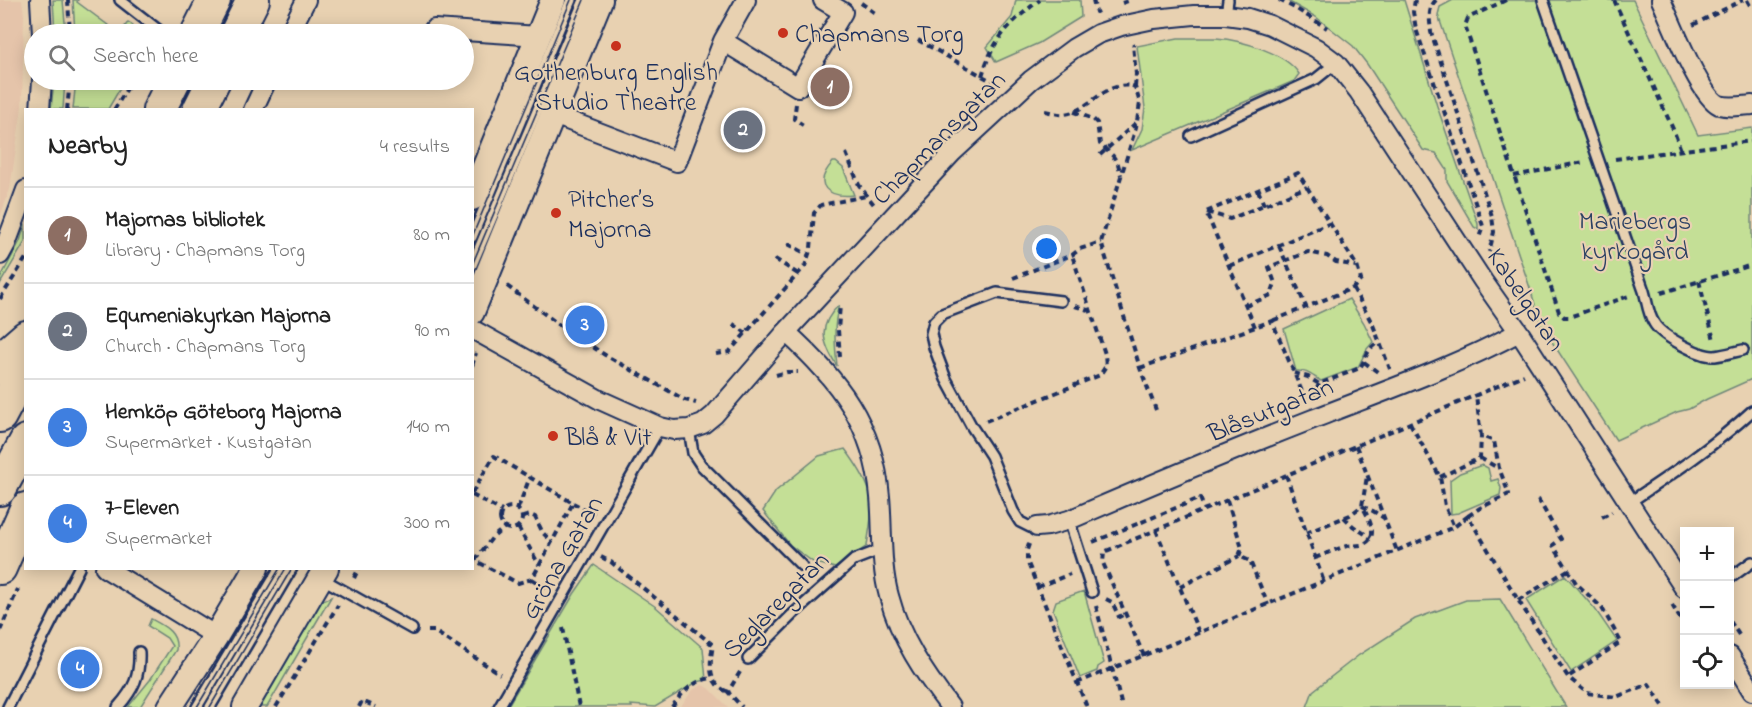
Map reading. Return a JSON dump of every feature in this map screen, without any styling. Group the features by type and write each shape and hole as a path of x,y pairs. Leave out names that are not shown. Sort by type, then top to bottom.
{"highway":[{"path":"202,24 214,0"},
{"path":"241,24 253,0"},
{"path":"160,108 169,90"},
{"path":"200,108 209,90"},
{"path":"0,369 11,350 24,339"},
{"path":"0,416 24,371"},
{"path":"0,489 24,445"},
{"path":"11,574 24,518"}],"street":[{"path":"40,0 41,24"},
{"path":"294,24 306,0"},
{"path":"474,193 553,0"},
{"path":"474,302 481,269 554,115 600,0"},
{"path":"554,115 677,162 723,40 746,0"},
{"path":"723,40 798,87 843,12 823,0"},
{"path":"1661,0 1700,86 1711,100 1720,105 1752,105"},
{"name":"Chapmansgatan","path":"689,429 703,424 714,415 786,332 952,153 1032,80 1074,48 1098,34 1121,26 1154,19 1194,15 1227,7 1316,48"},
{"path":"474,32 540,36"},
{"name":"Kabelgatan","path":"1316,48 1336,63 1364,99 1519,332 1680,582"},
{"path":"40,108 41,90"},
{"path":"254,108 262,90"},
{"path":"0,255 24,195"},
{"path":"474,330 592,395 660,427 674,430 689,429"},
{"path":"786,332 806,350 844,393 862,423 873,453 880,494 883,565 888,595 903,635 924,674 950,707"},
{"name":"Blåsutgatan","path":"1037,527 1069,520 1494,346 1519,332"},
{"path":"108,570 216,636"},
{"path":"170,707 255,570"},
{"path":"244,707 324,573"},
{"path":"1734,662 1752,691"}],"lane":[{"path":"120,0 151,24"},
{"path":"474,232 572,0"},
{"path":"481,269 584,0"},
{"path":"1543,0 1653,322 1658,329 1698,352 1713,356 1743,350"},
{"path":"1191,136 1316,79 1336,63"},
{"path":"1037,527 1030,527 1016,517 991,456 946,379 934,347 932,334 934,322 942,314 997,293 1061,301"},
{"path":"1630,502 1691,461 1731,431 1752,411"},
{"name":"Gröna Gatan","path":"499,707 660,427"},
{"path":"689,429 693,453 701,465 802,566"},
{"path":"1069,520 1092,592"},
{"name":"Seglaregatan","path":"748,659 792,615 854,560 883,550"},
{"path":"1734,575 1752,562"},
{"path":"8,707 78,570"},
{"path":"197,707 279,570"},
{"path":"210,707 291,570"},
{"path":"324,573 346,592 412,629"},
{"path":"118,707 137,681 139,652"}],"path":[{"path":"68,0 69,24"},
{"path":"856,0 875,13"},
{"path":"982,76 987,59 997,40 1009,26 1040,0"},
{"path":"1093,0 1096,12 1104,9"},
{"path":"1113,6 1131,0"},
{"path":"1415,0 1413,12 1416,28 1483,226 1479,238"},
{"path":"1436,0 1431,5 1430,11 1431,32 1492,216 1494,232 1488,253"},
{"path":"1506,0 1468,18 1466,26 1558,312 1569,317 1752,265"},
{"path":"1614,0 1681,150"},
{"path":"1692,25 1745,0 1752,9"},
{"path":"1154,19 1157,38 1133,45 1135,87 1140,103 1137,122 1101,242 1140,368 1156,410"},
{"path":"918,40 993,82"},
{"path":"1045,111 1063,115 1088,104 1110,89 1129,85 1135,87"},
{"path":"67,108 69,90"},
{"path":"115,108 126,90"},
{"path":"1073,111 1097,123 1100,144 1113,156 1122,176"},
{"path":"794,119 803,125"},
{"path":"1100,154 1137,122"},
{"path":"1514,176 1599,160 1752,141"},
{"path":"846,153 859,185 875,206 868,214"},
{"path":"1140,368 1272,321 1353,288 1361,280 1356,266 1331,223 1298,173 1206,212"},
{"path":"1206,212 1230,219 1307,187"},
{"path":"1258,190 1264,205"},
{"path":"716,354 729,352 805,266 814,213 821,205 866,196"},
{"path":"1206,212 1255,327"},
{"path":"1229,266 1331,223"},
{"path":"997,293 1010,279 1101,242"},
{"path":"789,244 808,255"},
{"path":"1279,246 1306,307"},
{"path":"1246,306 1271,295 1275,284 1269,267 1308,252 1356,266"},
{"path":"972,427 1100,375 1106,366 1106,354 1072,255"},
{"path":"775,259 798,274"},
{"path":"0,299 24,261"},
{"path":"481,269 605,355 685,400 695,403 706,399"},
{"path":"1699,280 1714,338 1713,356"},
{"path":"1353,288 1373,325 1392,374"},
{"path":"840,304 838,330 840,366"},
{"path":"1272,321 1308,408"},
{"path":"732,324 747,333"},
{"path":"1294,373 1308,377 1319,384 1360,368 1369,349 1379,342"},
{"path":"1364,362 1385,377"},
{"path":"771,378 787,372 802,372"},
{"path":"1144,656 1103,563 1104,552 1524,375"},
{"path":"1476,395 1481,436 1480,458"},
{"path":"1410,423 1440,477 1445,506 1454,527"},
{"path":"1077,683 1454,527 1480,508 1509,494 1499,468 1494,441 1481,436"},
{"path":"1356,446 1397,551"},
{"path":"474,491 495,456 589,512"},
{"path":"1440,477 1480,458"},
{"path":"1480,458 1499,468"},
{"path":"1286,475 1324,582"},
{"path":"1315,558 1347,546 1365,544 1373,535 1362,506 1367,475"},
{"path":"518,508 530,477"},
{"path":"474,495 502,511"},
{"path":"1078,548 1200,498 1204,510"},
{"path":"1538,499 1562,539"},
{"path":"1180,587 1239,556 1242,548 1227,500"},
{"path":"474,560 518,583 532,579 573,503"},
{"path":"1306,533 1350,515 1362,506"},
{"path":"1362,506 1384,518"},
{"path":"507,507 518,508 522,514 520,524 511,529 505,527 500,521 502,511 507,507"},
{"path":"1602,517 1613,512"},
{"path":"522,517 531,515 535,517 543,533 552,542"},
{"path":"1468,516 1518,600 1568,677 1587,693 1616,697 1649,684 1664,707"},
{"path":"1344,517 1371,538"},
{"path":"518,526 539,566"},
{"path":"474,558 505,527"},
{"path":"1037,527 1027,550 1027,561 1087,707"},
{"path":"1156,530 1198,633"},
{"path":"1568,535 1553,545 1576,583 1602,608 1622,642 1568,677"},
{"path":"590,551 610,562 713,645 711,665 713,678 716,684 728,692"},
{"path":"1239,556 1250,561 1268,605"},
{"path":"1038,587 1085,569"},
{"path":"276,707 358,570"},
{"path":"1518,600 1568,570"},
{"path":"0,631 11,574"},
{"path":"1092,592 1122,707"},
{"path":"1112,602 1119,617 1125,614"},
{"path":"558,605 579,707"},
{"path":"412,629 434,631 513,683"},
{"name":"Seglaregatan","path":"742,707 728,692 748,659"},
{"path":"672,707 685,690 700,679 713,678"},
{"path":"359,707 362,701 376,707"}],"shaded area":[{"path":"0,0 22,0 24,15 22,107 10,189 0,217"},
{"path":"702,685 709,688 728,707 680,707 693,690"}],"green space":[{"path":"53,0 63,0 65,24 54,24"},
{"path":"73,0 78,0 77,2 107,24 74,24"},
{"path":"1016,0 1080,0 1081,17 1039,43 996,62 987,47 1012,17"},
{"path":"1286,0 1404,0 1478,229 1474,227 1447,181 1447,170 1436,153 1423,150 1353,46 1316,17"},
{"name":"Mariebergs kyrkogård","path":"1453,0 1633,0 1698,135 1752,128 1752,379 1616,440 1541,325 1438,15 1440,7"},
{"path":"1178,38 1216,38 1250,45 1274,54 1299,74 1294,81 1132,150 1142,129 1145,108 1137,46"},
{"path":"53,90 64,90 63,108 51,108"},
{"path":"75,90 119,90 109,108 73,108"},
{"path":"833,162 843,168 854,195 837,194 826,189 823,178"},
{"path":"24,227 24,244 0,284 0,279 20,241"},
{"path":"1349,299 1373,342 1358,367 1321,381 1306,372 1296,371 1284,329"},
{"path":"839,305 835,327 837,366 825,342 824,334 827,320"},
{"path":"845,449 867,484 872,503 871,518 867,546 835,568 813,562 790,545 763,511 776,491 819,456"},
{"path":"1482,465 1488,468 1491,481 1498,479 1501,488 1500,495 1451,514 1450,480 1460,473"},
{"path":"594,565 656,607 703,648 706,680 697,682 655,707 631,705 632,707 507,707 574,594"},
{"path":"1565,575 1595,609 1617,641 1571,672 1526,600"},
{"path":"1084,591 1104,663 1098,667 1097,671 1080,678 1053,610 1056,601"},
{"path":"331,597 267,707 253,707 313,608"},
{"path":"1500,599 1566,707 1307,707 1313,691 1359,655 1415,619 1466,600"},
{"path":"151,619 172,634 176,650 140,707 128,707 150,680 172,646 167,638 148,626"}],"tram line":[{"path":"474,232 571,0"},
{"path":"474,260 584,0"},
{"path":"197,707 279,570"},
{"path":"210,707 291,570"}],"place":[{"name":"Chapmans Torg","path":"783,33"},
{"name":"Gothenburg English Studio Theatre","path":"616,46"},
{"name":"Majornas bibliotek","path":"830,87"},
{"name":"Equmeniakyrkan Majorna","path":"743,130"},
{"name":"Pitcher’s Majorna","path":"556,213"},
{"name":"Hemköp Göteborg Majorna","path":"585,325"},
{"name":"Blå & Vit","path":"553,436"},
{"name":"7-Eleven","path":"80,669"}]}
